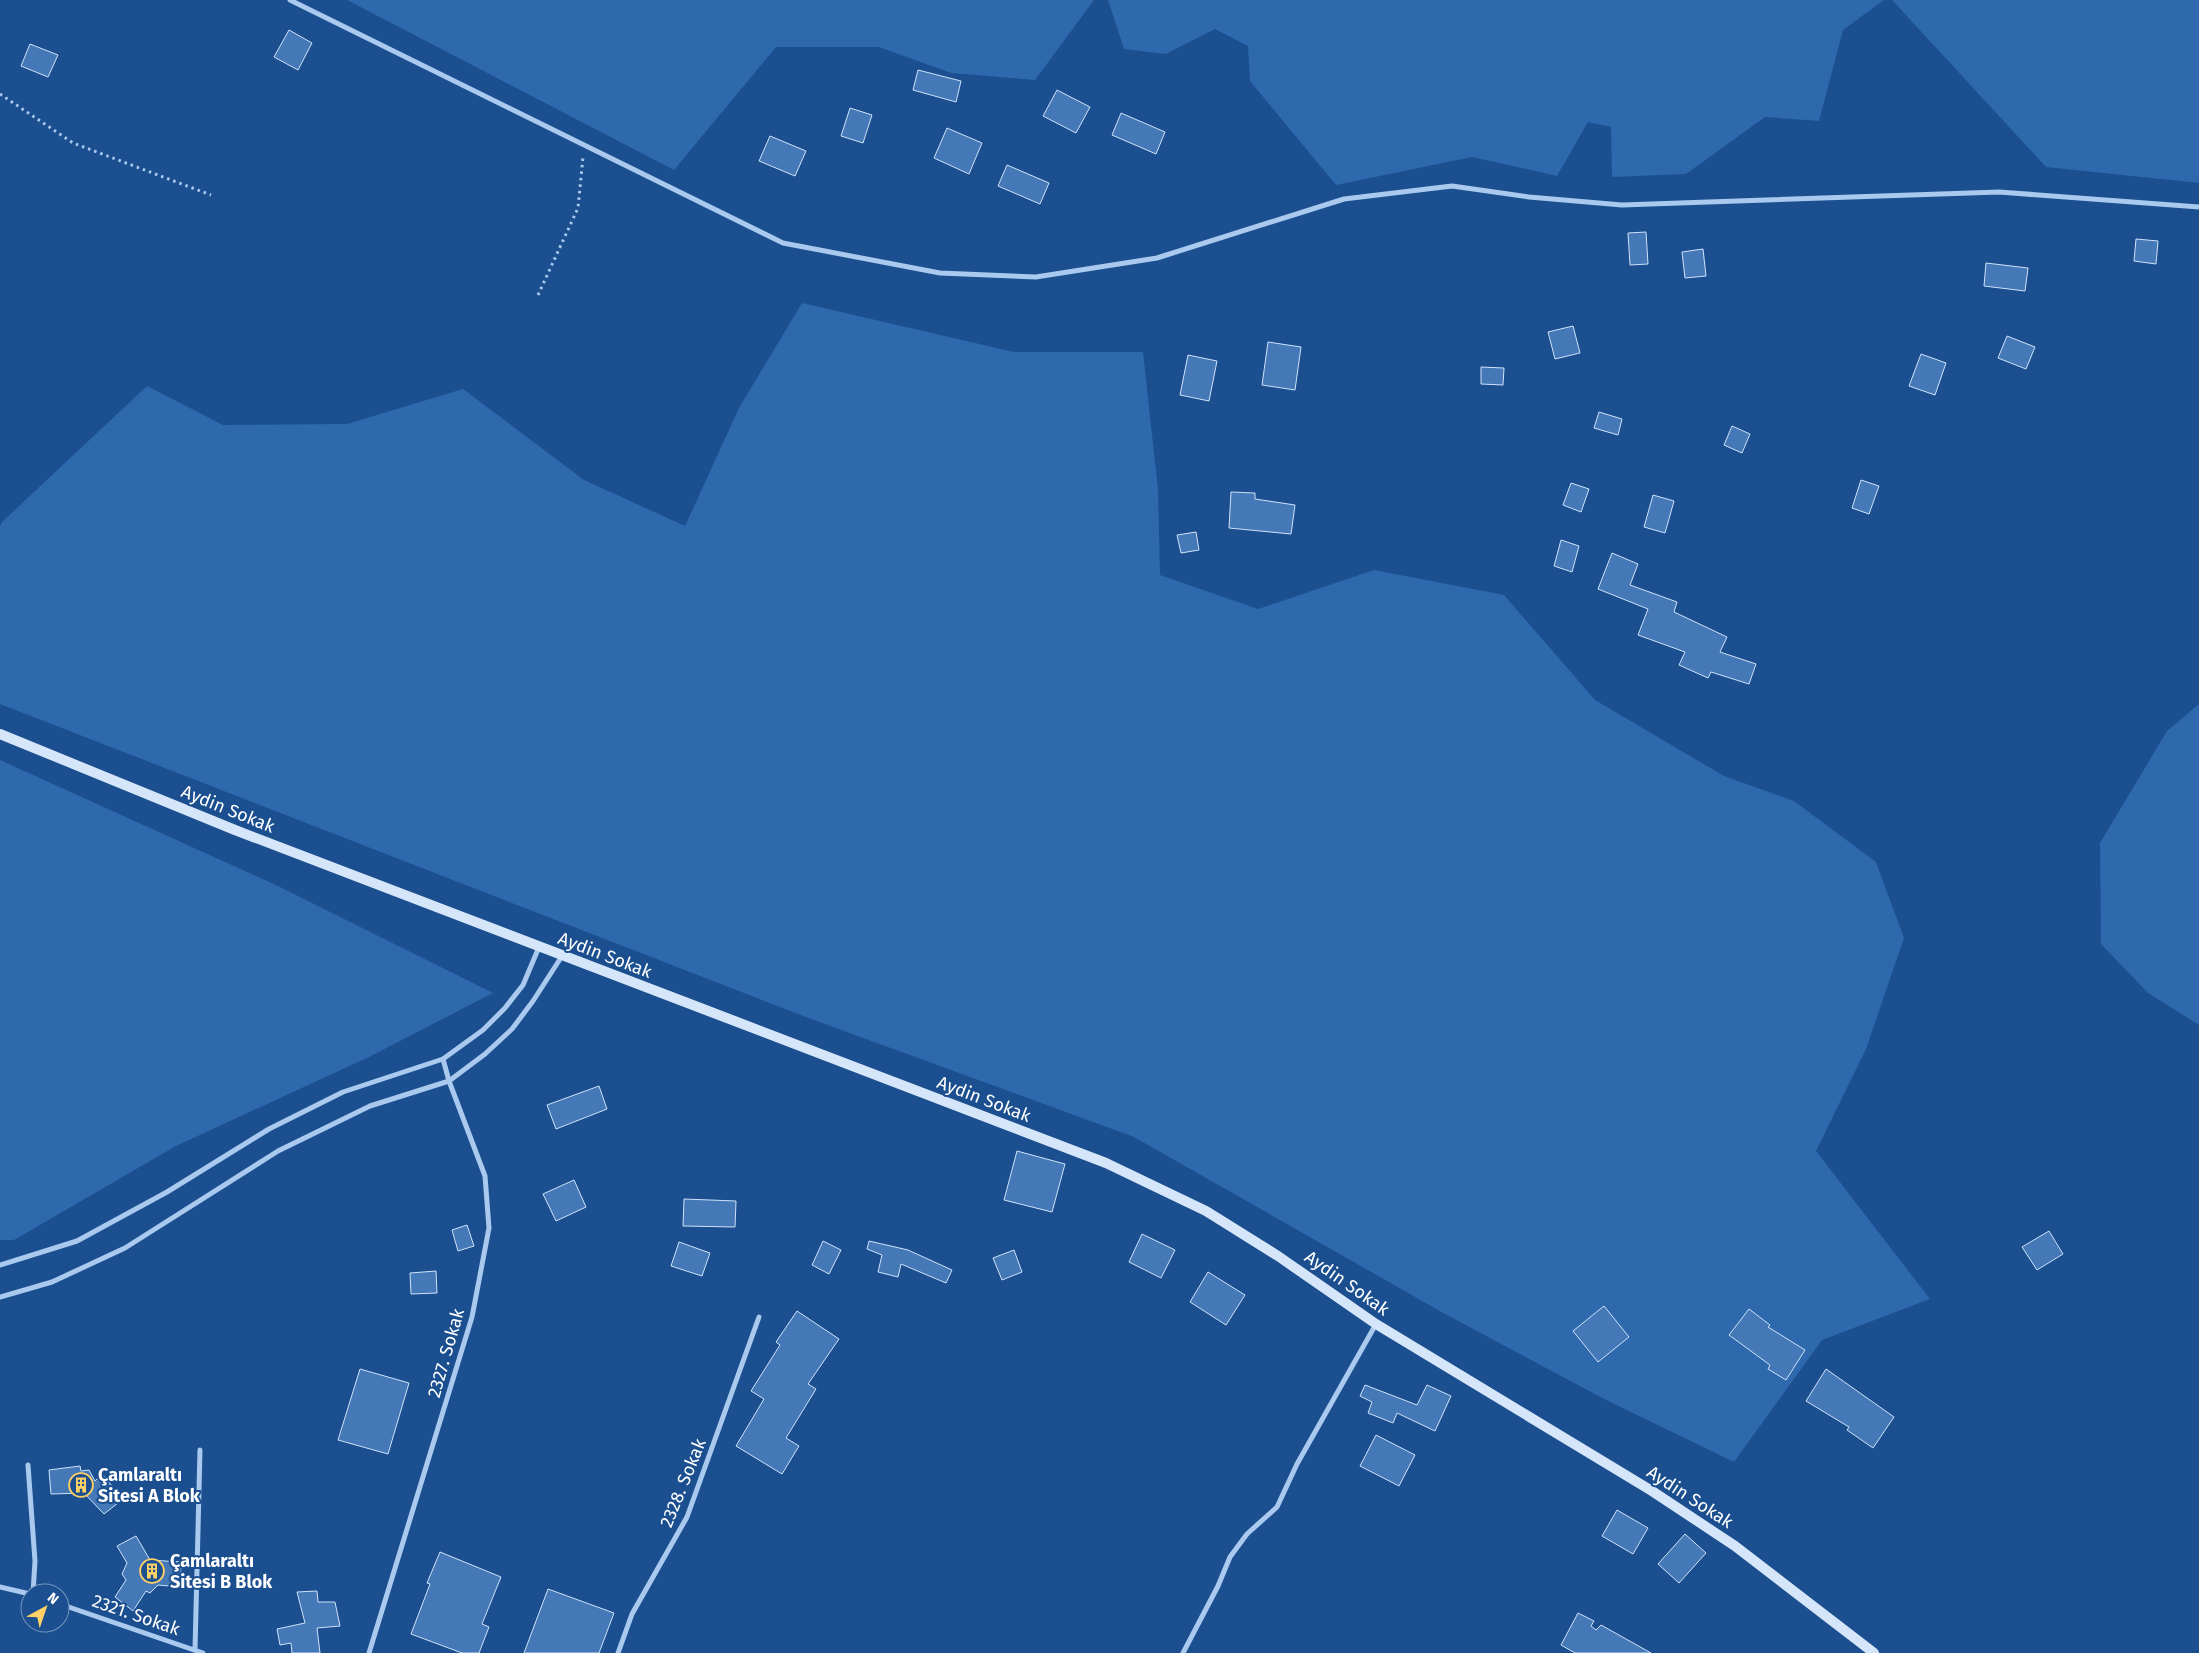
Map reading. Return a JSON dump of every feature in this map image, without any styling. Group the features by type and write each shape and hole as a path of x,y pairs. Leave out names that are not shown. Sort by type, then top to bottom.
{"street":[{"path":"290,0 584,146 783,242 940,273 1036,277 1157,258 1344,199 1452,186 1529,197 1622,206 1999,192 2199,207"},
{"name":"Aydin Sokak","path":"0,734 235,830 1106,1163 1206,1211 1278,1256 1376,1324 1536,1420 1735,1546 1874,1653"},
{"path":"0,1265 77,1241 167,1192 269,1130 343,1092 443,1059 483,1030 505,1008 523,984 539,947"},
{"path":"0,1296 52,1282 125,1248 278,1151 362,1110 449,1081 485,1054 512,1029 534,1001 562,956"},
{"name":"2327. Sokak","path":"369,1653 472,1317 489,1228 485,1176 449,1081 443,1059"},
{"name":"2328. Sokak","path":"618,1653 632,1614 687,1517 759,1317"},
{"path":"1183,1653 1218,1586 1230,1557 1247,1534 1277,1508 1297,1464 1376,1324"},
{"path":"195,1650 200,1450"},
{"path":"28,1464 35,1560 32,1583"},
{"path":"0,1587 20,1591"},
{"name":"2321. Sokak","path":"70,1607 204,1653"}],"path":[{"path":"0,94 73,143 211,195"},
{"path":"538,295 578,208 584,146"}],"shaded area":[{"path":"347,0 1094,0 1035,80 951,73 879,47 776,47 674,170"},
{"path":"1108,0 1884,0 1843,30 1819,121 1765,117 1686,174 1612,177 1611,127 1588,122 1557,176 1472,157 1336,185 1250,81 1248,46 1215,29 1166,54 1124,49"},
{"path":"1892,0 2199,0 2199,183 2046,167"},
{"path":"802,303 1014,352 1143,352 1158,490 1160,575 1258,609 1374,570 1504,595 1595,700 1724,776 1794,801 1876,862 1904,938 1866,1049 1816,1151 1930,1299 1822,1340 1734,1462 1604,1399 1445,1314 1134,1137 803,1016 0,704 0,526 2,522 147,386 223,425 347,424 463,389 584,480 685,526 739,408"},
{"path":"2199,704 2199,1025 2148,993 2101,944 2100,843 2167,731"},
{"path":"0,760 278,886 493,993 369,1057 176,1146 14,1240 0,1240"}],"building":[{"path":"289,30 312,43 298,70 274,57"},
{"path":"30,44 58,55 48,77 21,66"},
{"path":"918,70 961,81 956,102 913,90"},
{"path":"1057,90 1090,107 1076,133 1043,116"},
{"path":"850,108 872,115 863,143 841,136"},
{"path":"1121,113 1165,132 1156,154 1112,135"},
{"path":"947,128 982,143 969,174 934,158"},
{"path":"770,136 806,151 795,176 759,161"},
{"path":"1007,165 1049,183 1040,204 998,186"},
{"path":"1646,232 1648,264 1630,265 1628,233"},
{"path":"2136,239 2158,241 2156,264 2134,261"},
{"path":"1703,249 1706,276 1685,278 1682,252"},
{"path":"1986,263 2028,268 2025,291 1984,286"},
{"path":"1573,326 1580,353 1555,359 1548,332"},
{"path":"2007,336 2035,347 2026,369 1998,358"},
{"path":"1268,342 1301,347 1295,390 1262,385"},
{"path":"1921,354 1946,363 1935,395 1909,386"},
{"path":"1188,355 1217,361 1209,401 1180,395"},
{"path":"1481,367 1504,368 1503,385 1481,384"},
{"path":"1599,412 1622,419 1618,435 1594,428"},
{"path":"1732,426 1750,434 1742,453 1724,445"},
{"path":"1861,480 1879,486 1869,514 1852,508"},
{"path":"1571,483 1589,489 1581,512 1563,505"},
{"path":"1231,492 1255,493 1255,499 1295,505 1291,534 1229,528"},
{"path":"1653,495 1674,501 1665,533 1644,527"},
{"path":"1196,532 1199,550 1181,553 1177,535"},
{"path":"1561,540 1579,546 1572,572 1554,566"},
{"path":"1612,553 1638,564 1630,585 1677,602 1674,612 1727,637 1720,652 1756,664 1749,684 1711,672 1708,678 1679,665 1685,652 1638,635 1648,609 1598,589"},
{"path":"599,1086 607,1109 556,1129 547,1105"},
{"path":"1017,1151 1065,1164 1052,1212 1004,1200"},
{"path":"574,1180 586,1207 556,1221 543,1194"},
{"path":"684,1199 736,1201 735,1227 683,1226"},
{"path":"467,1225 474,1246 458,1251 452,1230"},
{"path":"2049,1231 2063,1254 2037,1270 2022,1247"},
{"path":"1142,1234 1175,1250 1161,1278 1129,1262"},
{"path":"823,1241 841,1250 829,1274 812,1265"},
{"path":"869,1241 908,1250 952,1270 946,1283 901,1264 898,1277 878,1272 882,1255 867,1249"},
{"path":"679,1242 710,1253 702,1276 671,1266"},
{"path":"1014,1250 1022,1272 1002,1280 993,1258"},
{"path":"436,1271 437,1293 411,1294 410,1273"},
{"path":"1208,1272 1245,1295 1226,1325 1190,1302"},
{"path":"1604,1306 1629,1337 1598,1362 1573,1331"},
{"path":"1749,1309 1770,1325 1768,1327 1805,1350 1786,1380 1768,1369 1770,1365 1729,1335"},
{"path":"797,1311 839,1339 808,1384 816,1389 786,1438 799,1446 782,1474 736,1446 764,1399 751,1391 780,1345 776,1342"},
{"path":"360,1369 409,1383 388,1454 338,1440"},
{"path":"1826,1369 1894,1417 1873,1448 1847,1430 1849,1427 1806,1401"},
{"path":"1365,1385 1417,1405 1427,1385 1451,1396 1435,1431 1397,1413 1393,1423 1368,1413 1372,1402 1360,1396"},
{"path":"1376,1435 1415,1455 1399,1486 1360,1466"},
{"name":"Çamlaraltı Sitesi A Blok","path":"80,1466 81,1471 89,1470 95,1481 102,1474 123,1499 104,1514 84,1493 51,1494 49,1470"},
{"path":"1617,1510 1648,1528 1633,1554 1602,1536"},
{"path":"1685,1534 1706,1553 1679,1583 1658,1564"},
{"name":"Çamlaraltı Sitesi B Blok","path":"136,1536 150,1560 181,1562 180,1587 158,1585 150,1593 146,1591 133,1611 115,1597 126,1580 122,1574 127,1563 117,1546"},
{"path":"440,1552 501,1577 482,1624 489,1627 479,1653 462,1653 411,1634 430,1584 427,1583"},
{"path":"548,1589 614,1613 599,1653 524,1653"},
{"path":"317,1591 318,1602 335,1602 340,1626 317,1628 320,1653 292,1653 291,1643 280,1645 277,1629 305,1623 297,1592"},
{"path":"1578,1613 1594,1621 1591,1626 1596,1630 1601,1625 1651,1653 1575,1653 1561,1645"}],"place":[{"name":"Çamlaraltı Sitesi A Blok","path":"81,1485"},
{"name":"Çamlaraltı Sitesi B Blok","path":"152,1571"}]}
